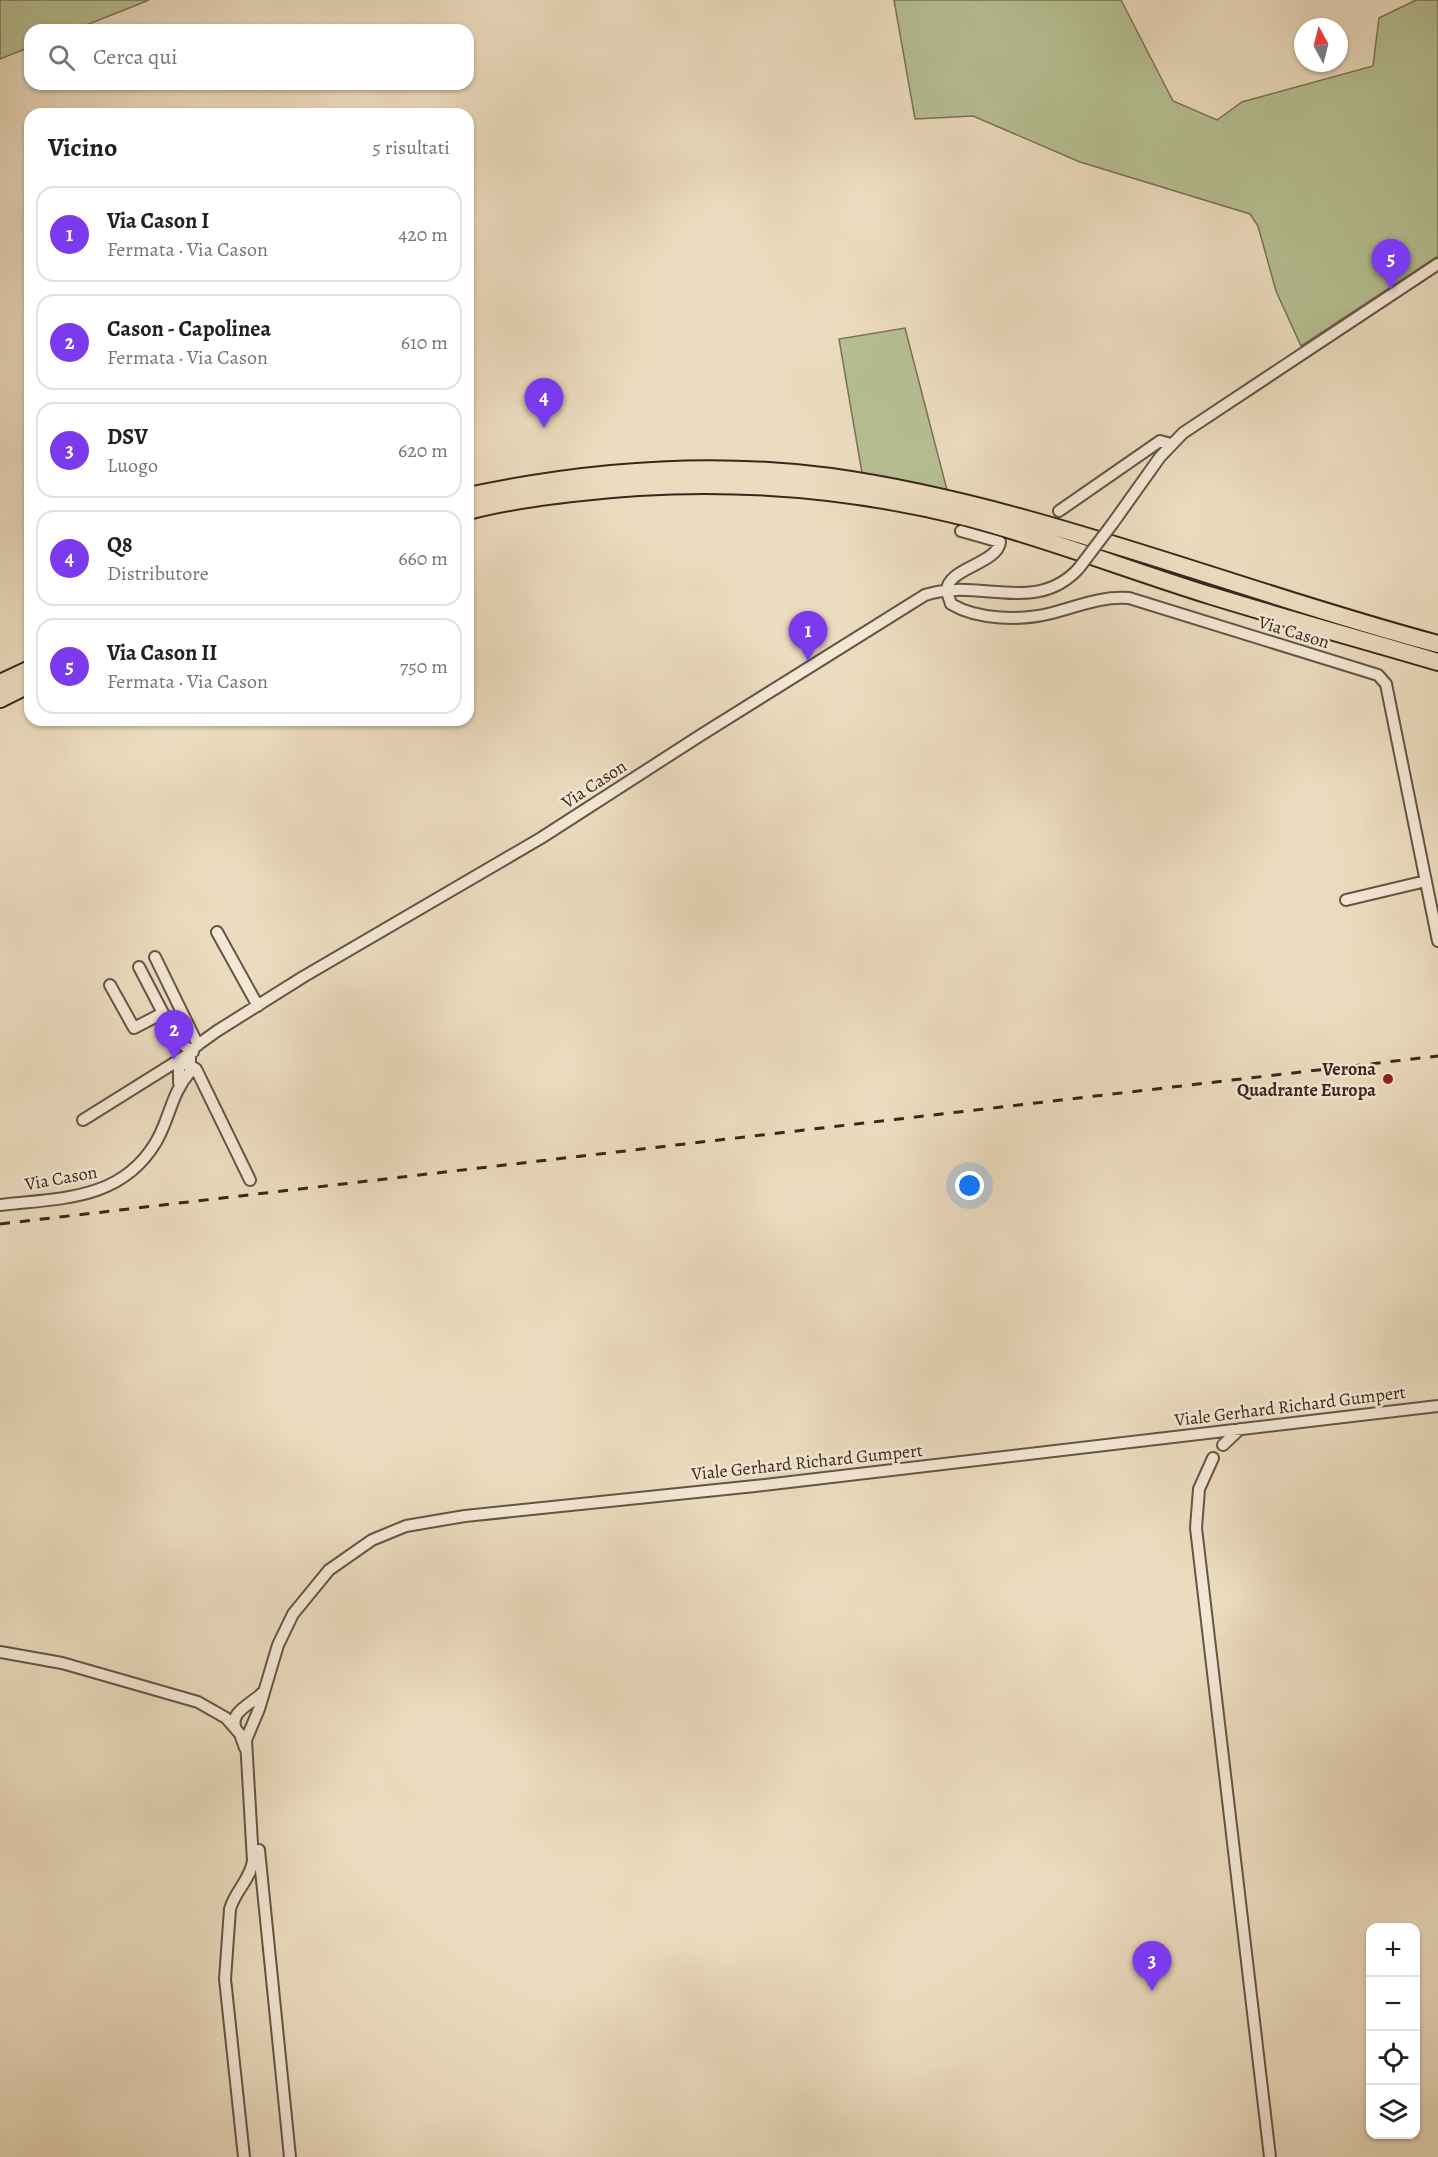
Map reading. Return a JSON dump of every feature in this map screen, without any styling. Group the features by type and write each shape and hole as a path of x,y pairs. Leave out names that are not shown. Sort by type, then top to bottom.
{"highway":[{"path":"474,495 549,481 628,472 689,469 786,473 849,480 928,494 1017,517 1294,603 1438,644"},
{"path":"474,510 532,498 648,485 744,485 871,498 968,518 1049,541 1211,596 1438,662"},
{"path":"0,683 24,672"},
{"path":"0,699 24,687"}],"street":[{"name":"Via Cason","path":"83,1120 193,1055 258,1006 541,838 906,606 925,596 947,589 1029,595 1061,584 1079,568 1171,444 1203,418 1438,264"},
{"name":"Via Cason","path":"1059,511 1135,462 1156,444 1164,442 1171,444"},
{"name":"Via Cason","path":"961,531 1000,542 995,552 951,579 947,589 951,604 962,611 1026,617 1050,614 1110,597 1129,598 1378,675 1386,684 1438,942"},
{"path":"1346,900 1426,881"},
{"path":"217,932 258,1006"},
{"path":"155,957 193,1055 196,1069 250,1180"},
{"path":"139,967 182,1044 193,1055"},
{"path":"110,985 134,1028 163,1013"},
{"name":"Via Cason","path":"161,1073 179,1069 193,1055"},
{"name":"Via Cason","path":"0,1205 87,1194 113,1185 129,1176 156,1142 179,1084 190,1072 193,1055"},
{"name":"Via Cason","path":"179,1069 179,1084"},
{"path":"161,1073 179,1084"},
{"name":"Viale Gerhard Richard Gumpert","path":"257,1704 284,1630 315,1585 351,1553 372,1540 406,1526 465,1516 1438,1406"},
{"path":"1224,1446 1240,1429"},
{"path":"1214,1458 1199,1489 1196,1528 1270,2157"},
{"path":"0,1652 36,1657 198,1702 220,1713 236,1730"},
{"path":"245,1750 234,1723 237,1713 257,1704"},
{"path":"244,2157 225,1979 232,1900 246,1883 252,1869 252,1820 245,1750 257,1704"},
{"path":"252,1820 258,1837 290,2157"}],"green space":[{"path":"0,0 149,0 89,24 24,24 24,49 0,59"},
{"path":"894,0 1121,0 1173,101 1217,120 1242,102 1373,66 1379,18 1416,0 1438,0 1438,256 1301,346 1276,291 1258,226 1250,214 1080,162 973,116 915,119"},
{"path":"905,328 947,490 862,473 839,339"}],"railway":[{"path":"0,1224 1438,1056"}],"place":[{"name":"Via Cason II","path":"1391,289"},
{"name":"Q8","path":"544,428"},
{"name":"Via Cason I","path":"808,661"},
{"name":"Cason - Capolinea","path":"174,1060"},
{"name":"Verona Quadrante Europa","path":"1388,1079"},
{"name":"DSV","path":"1152,1991"}]}
